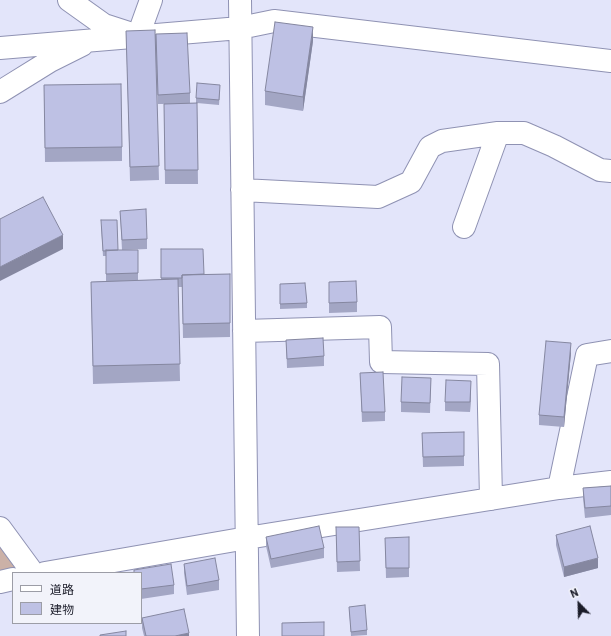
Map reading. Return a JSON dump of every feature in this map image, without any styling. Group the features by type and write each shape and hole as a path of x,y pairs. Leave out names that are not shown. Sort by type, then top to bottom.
{"street":[{"path":"69,0 104,25 138,36"},
{"path":"138,36 151,0"},
{"path":"240,0 248,636"},
{"path":"0,48 240,28 274,21 611,60"},
{"path":"0,92 50,61 93,40"},
{"path":"242,190 378,197 411,182 430,147 442,141 498,134 524,133 554,146 600,170 611,171"},
{"path":"464,227 498,134"},
{"path":"244,331 380,328 380,362 488,364 491,499"},
{"path":"559,488 587,355 611,351"},
{"path":"51,572 247,538 559,488 611,482"},
{"path":"0,528 32,572"},
{"path":"0,582 12,579"}],"shaded area":[{"path":"0,539 21,568 0,572"}],"building":[{"path":"275,22 313,27 303,97 265,91"},
{"path":"155,30 159,166 130,167 126,31"},
{"path":"187,33 190,93 158,95 156,34"},
{"path":"197,83 220,85 219,100 196,98"},
{"path":"121,84 122,147 45,148 44,85"},
{"path":"197,103 198,170 165,170 164,104"},
{"path":"43,197 63,235 0,267 0,219"},
{"path":"146,209 147,239 122,240 120,211"},
{"path":"101,220 117,220 118,250 103,251"},
{"path":"161,249 203,249 204,274 182,275 182,278 161,278"},
{"path":"106,250 138,250 138,273 106,274"},
{"path":"230,274 230,323 183,324 182,275"},
{"path":"178,279 180,364 93,366 91,282"},
{"path":"356,281 357,302 329,303 329,282"},
{"path":"305,283 307,303 280,304 280,284"},
{"path":"323,338 324,356 287,359 286,340"},
{"path":"546,341 571,343 564,417 539,415"},
{"path":"383,372 385,412 362,412 360,373"},
{"path":"402,377 431,378 430,403 401,402"},
{"path":"446,380 471,381 470,402 445,402"},
{"path":"464,432 464,456 423,457 422,433"},
{"path":"611,486 611,506 585,508 583,488"},
{"path":"319,526 324,548 271,559 266,537"},
{"path":"590,526 598,558 564,567 556,535"},
{"path":"336,527 359,527 360,561 337,562"},
{"path":"409,537 409,568 386,568 385,538"},
{"path":"215,558 219,580 187,586 184,564"},
{"path":"171,564 174,585 142,589 142,572 134,572 134,570"},
{"path":"365,605 367,630 351,632 349,607"},
{"path":"184,609 189,633 175,636 146,636 142,618"},
{"path":"324,622 324,636 282,636 282,623"},
{"path":"126,631 126,636 100,636 100,635"}]}
